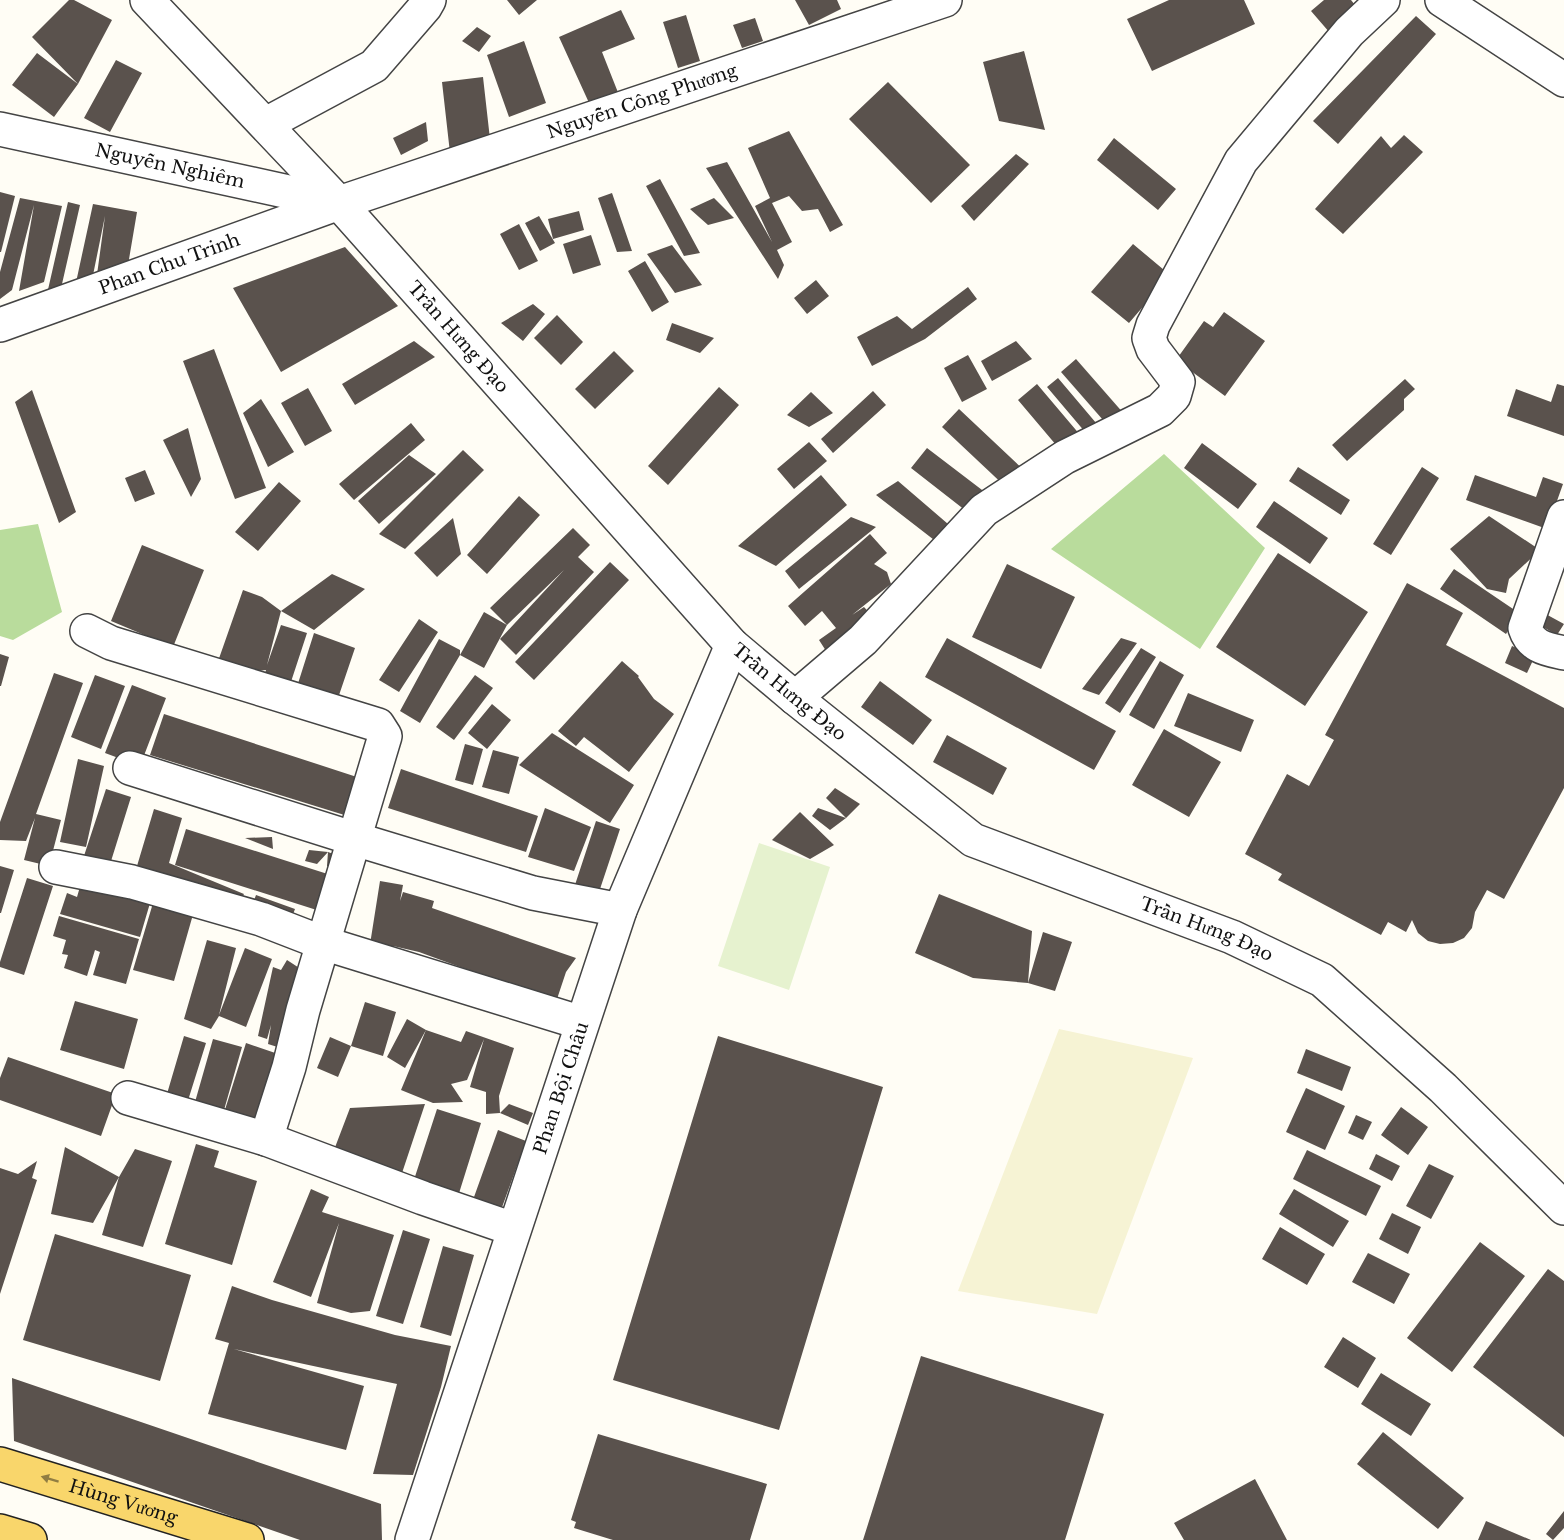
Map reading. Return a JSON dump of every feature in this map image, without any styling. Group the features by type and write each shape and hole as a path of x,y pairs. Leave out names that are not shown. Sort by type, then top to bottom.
{"main road":[{"name":"Hùng Vương","path":"0,1464 247,1540"},
{"path":"0,1531 30,1540"}],"street":[{"name":"Trần Hưng Đạo","path":"147,0 339,203 732,645 973,840 1232,937 1322,980 1443,1088 1564,1208"},
{"path":"266,124 374,66 429,0"},
{"name":"Nguyễn Công Phương","path":"339,203 945,0"},
{"path":"795,698 863,640 984,510 1065,457 1160,410 1174,396 1178,381 1154,350 1149,338 1153,325 1241,161 1349,32 1383,0"},
{"path":"1442,0 1564,80"},
{"name":"Nguyễn Nghiêm","path":"0,129 339,203"},
{"name":"Phan Chu Trinh","path":"0,326 339,203"},
{"path":"1564,517 1525,628 1532,642 1541,647 1564,653"},
{"path":"87,632 111,643 378,725 385,736 266,1139"},
{"name":"Phan Bội Châu","path":"412,1540 620,910 732,645"},
{"path":"130,768 533,892 620,910"},
{"path":"56,867 132,882 251,916 323,943 582,1023"},
{"path":"128,1098 266,1139 513,1229"}],"shaded area":[{"path":"1059,1029 1193,1058 1097,1314 958,1291"}],"green space":[{"path":"1164,454 1265,548 1200,649 1051,549"},
{"path":"38,524 62,612 13,640 0,636 0,530"},
{"path":"759,843 830,867 789,990 718,966"}],"building":[{"path":"69,0 74,0 112,20 78,84 32,37"},
{"path":"507,0 537,0 519,15"},
{"path":"795,0 837,0 841,9 809,25"},
{"path":"1169,0 1244,0 1255,24 1152,71 1127,19"},
{"path":"1324,0 1351,0 1359,10 1330,33 1311,11"},
{"path":"621,10 635,39 602,52 619,95 590,105 559,37"},
{"path":"686,15 700,61 678,68 663,22"},
{"path":"1416,16 1436,34 1338,144 1313,121"},
{"path":"755,18 763,41 742,48 733,25"},
{"path":"477,27 491,36 479,52 462,41"},
{"path":"524,41 546,103 509,117 487,55"},
{"path":"1024,51 1045,130 999,121 983,62"},
{"path":"37,53 78,84 54,117 12,85"},
{"path":"116,60 142,73 110,132 84,118"},
{"path":"483,77 491,148 450,153 442,82"},
{"path":"888,82 970,165 931,203 849,119"},
{"path":"426,122 428,141 401,155 393,138"},
{"path":"789,131 843,225 830,232 818,209 802,211 789,196 772,203 792,242 777,250 784,265 778,279 706,168 727,162 772,242 755,206 770,198 748,148"},
{"path":"1404,135 1423,152 1343,234 1315,209 1381,136 1391,148"},
{"path":"1114,138 1176,189 1158,210 1097,160"},
{"path":"1016,154 1029,164 974,221 961,206"},
{"path":"660,179 700,253 684,256 646,186"},
{"path":"0,192 15,196 1,252 0,252"},
{"path":"612,193 632,251 617,252 598,198"},
{"path":"20,198 62,206 44,282 19,291 34,205 12,290 0,299 0,272"},
{"path":"714,198 734,218 708,225 690,209"},
{"path":"68,202 80,205 62,284 47,294"},
{"path":"93,204 137,212 127,271 96,282 105,216 92,280 75,287"},
{"path":"579,211 584,230 553,239 548,219"},
{"path":"539,216 555,243 540,251 525,223"},
{"path":"519,224 538,261 519,270 500,234"},
{"path":"591,235 601,265 573,274 563,244"},
{"path":"1133,244 1170,275 1129,323 1091,292"},
{"path":"672,245 702,285 675,293 647,254"},
{"path":"345,247 398,306 281,372 233,288"},
{"path":"645,261 669,302 652,312 628,271"},
{"path":"816,280 829,296 807,314 794,298"},
{"path":"968,287 977,299 925,339 872,366 857,337 897,316 912,329"},
{"path":"533,304 545,314 523,341 501,323"},
{"path":"1224,312 1265,341 1225,396 1176,360 1204,321 1213,327"},
{"path":"557,315 583,342 561,365 534,338"},
{"path":"672,323 714,338 700,353 666,340"},
{"path":"414,341 435,357 355,405 342,384"},
{"path":"1016,341 1032,359 992,381 981,361"},
{"path":"214,349 266,488 235,499 183,361"},
{"path":"614,351 634,371 595,409 575,389"},
{"path":"968,355 987,389 962,402 944,368"},
{"path":"1076,359 1125,415 1110,428 1061,372"},
{"path":"1058,378 1102,430 1091,439 1047,387"},
{"path":"1405,379 1415,389 1404,399 1404,410 1347,461 1332,445"},
{"path":"1037,384 1081,436 1062,452 1018,400"},
{"path":"1557,384 1564,386 1564,436 1507,416 1516,389 1551,402"},
{"path":"719,387 739,405 668,485 648,466"},
{"path":"308,388 332,431 305,446 281,403"},
{"path":"32,390 76,512 59,523 15,402"},
{"path":"873,391 886,405 833,453 821,439"},
{"path":"811,392 833,413 809,427 787,415"},
{"path":"261,399 294,452 268,467 243,413"},
{"path":"959,409 1027,473 1010,491 942,427"},
{"path":"411,423 425,440 354,500 339,484"},
{"path":"188,428 201,479 191,497 163,440"},
{"path":"809,442 827,461 794,489 777,469"},
{"path":"1202,443 1257,484 1238,509 1184,468"},
{"path":"927,448 986,493 970,514 911,468"},
{"path":"463,450 484,470 405,549 379,534"},
{"path":"409,455 436,474 379,524 358,501"},
{"path":"1298,467 1350,500 1341,515 1289,481"},
{"path":"1422,467 1439,478 1391,555 1373,544"},
{"path":"145,470 155,494 135,502 125,478"},
{"path":"821,475 847,505 776,566 738,546"},
{"path":"1475,475 1536,497 1543,477 1563,484 1547,529 1466,500"},
{"path":"898,481 955,530 938,543 876,495"},
{"path":"279,482 301,501 258,551 235,532"},
{"path":"519,496 540,515 487,574 467,555"},
{"path":"1274,501 1328,538 1310,564 1256,527"},
{"path":"1489,516 1540,550 1509,579 1506,593 1487,589 1450,549"},
{"path":"851,517 876,527 799,589 785,571"},
{"path":"453,518 461,554 437,577 414,553"},
{"path":"573,528 590,545 578,557 594,572 516,655 500,639 564,570 507,625 490,608"},
{"path":"870,534 887,553 874,564 887,572 891,584 852,615 864,607 874,618 828,654 819,640 836,628 822,611 805,626 788,606"},
{"path":"142,545 204,570 173,647 111,621"},
{"path":"1278,553 1368,612 1305,706 1216,647"},
{"path":"610,562 629,580 534,680 515,662"},
{"path":"1007,564 1075,597 1041,669 972,637"},
{"path":"1454,569 1519,613 1506,634 1440,589"},
{"path":"332,574 365,589 314,630 281,611"},
{"path":"1407,583 1463,613 1446,645 1564,708 1564,788 1504,899 1487,890 1475,912 1472,928 1464,938 1453,943 1440,944 1428,941 1418,933 1412,920 1406,932 1388,922 1381,935 1278,880 1282,874 1245,854 1287,774 1309,786 1334,740 1325,735"},
{"path":"243,590 262,597 281,611 267,665 281,625 307,633 287,694 261,686 266,670 236,673 216,667"},
{"path":"484,612 507,625 484,668 460,655"},
{"path":"1542,612 1564,624 1557,635 1536,623"},
{"path":"419,619 438,632 399,692 379,680"},
{"path":"314,633 355,648 335,707 295,693"},
{"path":"947,638 1116,731 1094,770 925,677"},
{"path":"1121,638 1137,643 1099,695 1082,689"},
{"path":"439,639 460,650 460,655 420,723 400,711"},
{"path":"1512,646 1535,656 1527,673 1505,663"},
{"path":"1141,648 1156,657 1120,713 1105,703"},
{"path":"0,654 9,657 1,686 0,686"},
{"path":"622,661 639,676 654,699 674,714 629,772 584,737 576,746 558,731"},
{"path":"1160,661 1184,675 1154,729 1129,715"},
{"path":"54,673 83,683 36,814 61,820 49,866 24,860 35,818 26,841 0,840 0,822"},
{"path":"95,675 125,686 101,749 71,737"},
{"path":"475,675 493,688 454,740 436,727"},
{"path":"880,681 932,720 913,745 861,707"},
{"path":"132,685 166,698 140,766 105,753"},
{"path":"1188,693 1254,720 1241,752 1174,726"},
{"path":"492,704 511,720 487,749 468,733"},
{"path":"164,714 366,780 354,818 150,755"},
{"path":"1164,729 1221,762 1189,817 1132,785"},
{"path":"552,733 634,785 610,823 519,765"},
{"path":"947,735 1007,768 993,795 933,762"},
{"path":"465,744 483,749 473,785 455,780"},
{"path":"493,750 519,757 509,794 482,787"},
{"path":"78,759 104,766 86,847 60,842"},
{"path":"401,769 538,816 526,852 388,808"},
{"path":"835,788 860,804 846,818 826,798"},
{"path":"106,789 131,797 107,874 81,865"},
{"path":"545,808 591,827 574,871 528,857"},
{"path":"818,808 846,818 830,830 812,816"},
{"path":"154,809 182,818 169,863 244,894 237,906 164,874 137,866"},
{"path":"800,812 834,845 810,859 772,840"},
{"path":"596,821 620,829 597,898 571,897"},
{"path":"186,829 337,877 326,913 175,865"},
{"path":"272,837 273,849 245,838"},
{"path":"309,850 328,852 317,864 305,861"},
{"path":"328,852 342,857 341,873 327,866"},
{"path":"0,866 14,870 1,913 0,913"},
{"path":"84,873 153,893 140,937 60,914 67,893 77,897"},
{"path":"27,878 53,886 24,975 0,967 0,962"},
{"path":"380,881 403,885 400,901 403,892 434,901 432,908 576,958 566,972 556,1002 419,952 393,946 391,960 368,957"},
{"path":"156,893 196,904 174,981 133,970"},
{"path":"939,894 1032,931 1028,983 973,978 915,953"},
{"path":"256,895 295,909 290,922 251,909"},
{"path":"59,916 139,939 126,984 93,975 100,952 95,950 87,976 64,968 68,955 62,954 66,940 53,936"},
{"path":"1043,932 1072,942 1055,991 1028,983"},
{"path":"207,940 236,948 219,1015 245,948 272,959 246,1027 219,1016 211,1029 184,1019"},
{"path":"287,960 310,975 287,1050 268,1044 271,1025 267,1039 258,1036 273,967 281,970"},
{"path":"75,1001 138,1019 124,1069 60,1050"},
{"path":"365,1002 396,1012 383,1056 351,1046"},
{"path":"407,1019 426,1030 405,1068 387,1057"},
{"path":"426,1030 461,1042 466,1031 514,1048 499,1096 500,1113 486,1114 486,1092 470,1087 484,1039 467,1080 451,1084 463,1102 433,1103 401,1090"},
{"path":"184,1036 206,1043 185,1110 164,1104"},
{"path":"718,1036 883,1087 779,1430 613,1380"},
{"path":"330,1037 351,1046 338,1077 317,1068"},
{"path":"213,1039 242,1047 222,1117 193,1109"},
{"path":"246,1043 287,1057 265,1130 223,1116"},
{"path":"1306,1049 1351,1067 1342,1091 1297,1073"},
{"path":"8,1057 116,1094 101,1136 0,1100 0,1078"},
{"path":"1306,1088 1345,1106 1325,1150 1286,1132"},
{"path":"425,1104 399,1182 334,1150 350,1108"},
{"path":"509,1104 533,1113 528,1125 500,1113"},
{"path":"1401,1107 1428,1127 1408,1155 1381,1135"},
{"path":"437,1109 481,1123 455,1206 410,1192"},
{"path":"1356,1115 1372,1122 1363,1140 1348,1133"},
{"path":"498,1130 526,1141 497,1221 469,1211"},
{"path":"196,1144 219,1151 214,1167 257,1181 232,1265 165,1244"},
{"path":"65,1147 119,1177 93,1223 51,1214"},
{"path":"135,1149 172,1161 143,1247 102,1235 119,1177"},
{"path":"1307,1150 1381,1186 1366,1216 1293,1179"},
{"path":"1376,1154 1400,1166 1392,1181 1369,1169"},
{"path":"37,1161 32,1178 37,1180 0,1294 0,1168 18,1174"},
{"path":"1429,1164 1454,1176 1431,1219 1406,1206"},
{"path":"311,1189 329,1197 322,1212 394,1235 370,1311 351,1313 317,1303 339,1223 311,1297 273,1282"},
{"path":"1294,1189 1349,1221 1333,1247 1279,1214"},
{"path":"1392,1213 1421,1227 1408,1254 1379,1239"},
{"path":"1280,1227 1325,1254 1307,1285 1262,1259"},
{"path":"403,1230 430,1239 403,1324 376,1316"},
{"path":"55,1234 191,1275 160,1381 23,1340"},
{"path":"1480,1242 1525,1276 1452,1372 1407,1338"},
{"path":"443,1246 474,1255 451,1336 420,1327"},
{"path":"1368,1253 1410,1274 1394,1304 1352,1282"},
{"path":"1548,1269 1564,1281 1564,1437 1473,1367"},
{"path":"232,1286 272,1300 395,1335 451,1346 441,1387 413,1475 373,1474 397,1384 234,1349 364,1386 346,1450 208,1414 229,1343 215,1339"},
{"path":"1343,1337 1376,1358 1358,1388 1324,1367"},
{"path":"921,1356 1104,1414 1065,1540 863,1540"},
{"path":"1381,1373 1431,1404 1411,1436 1361,1404"},
{"path":"12,1378 381,1504 382,1540 300,1540 14,1441"},
{"path":"1383,1432 1464,1498 1438,1529 1357,1464"},
{"path":"598,1434 767,1484 750,1540 613,1540 574,1528 576,1522 571,1520"},
{"path":"1255,1479 1287,1540 1184,1540 1174,1523"},
{"path":"1564,1511 1564,1528 1553,1540 1546,1534"},
{"path":"1486,1521 1531,1540 1478,1540"}]}
